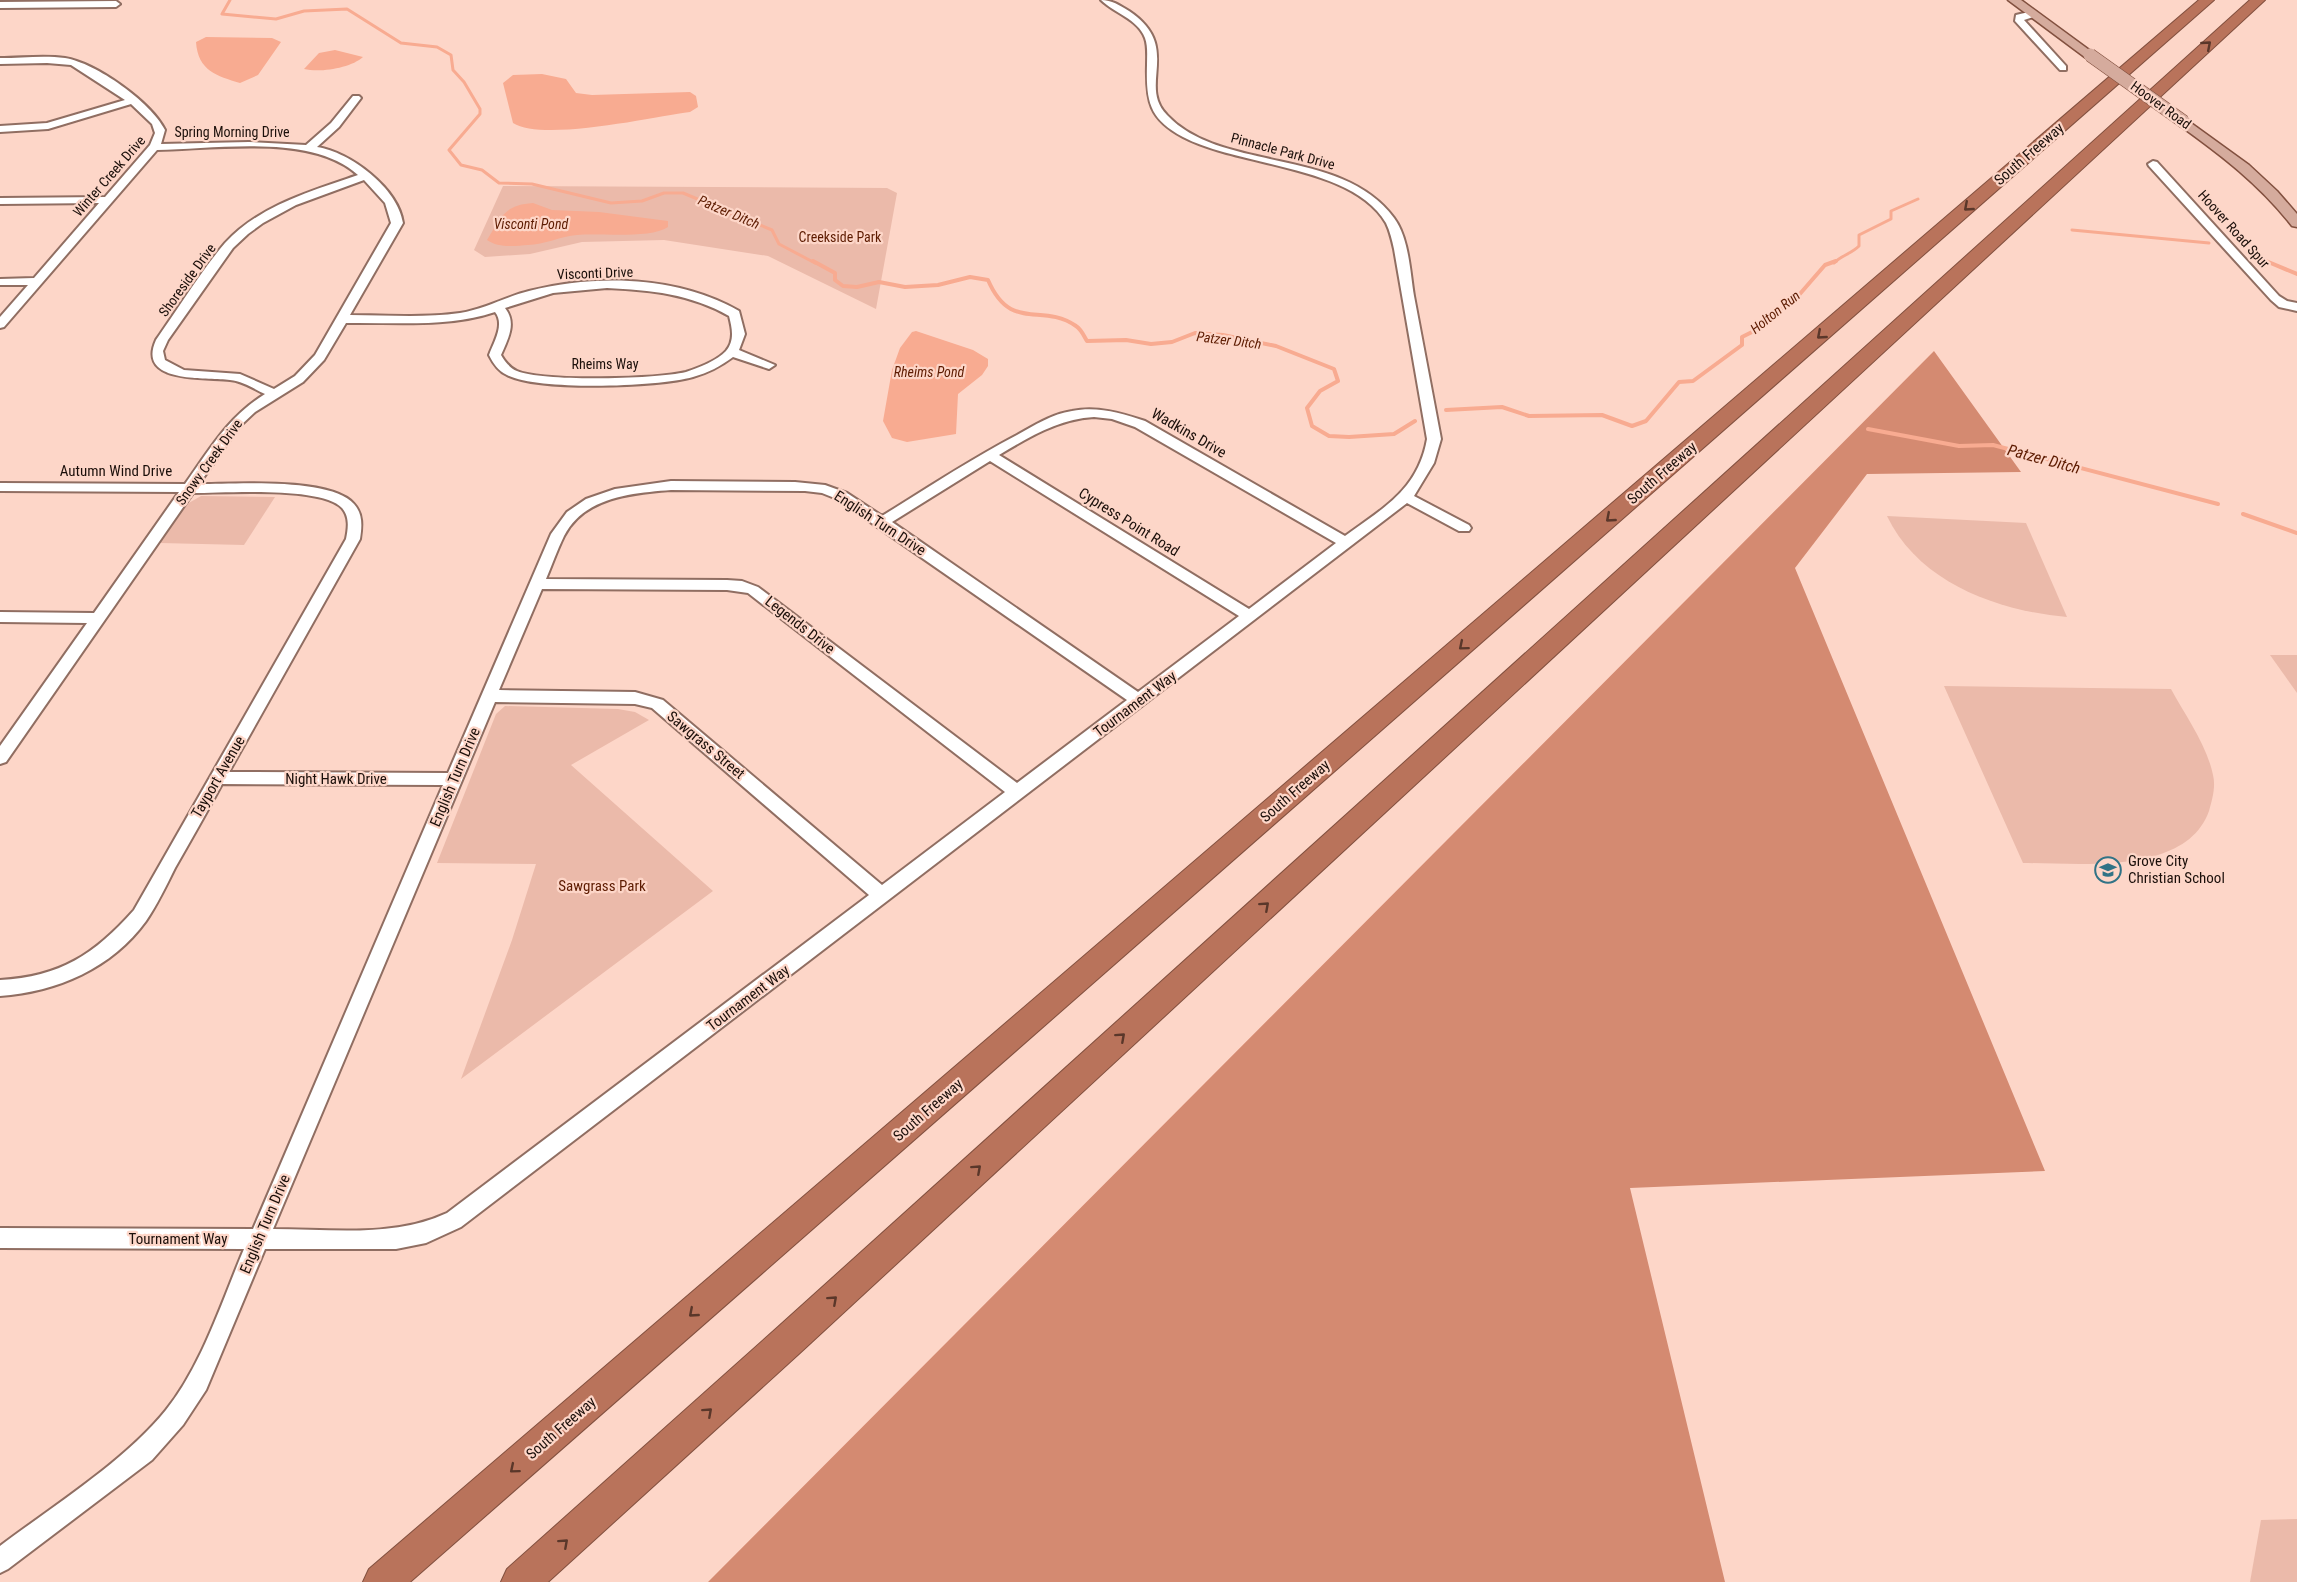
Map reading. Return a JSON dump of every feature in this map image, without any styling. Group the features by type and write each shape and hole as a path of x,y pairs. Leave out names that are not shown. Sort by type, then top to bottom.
{"highway":[{"name":"South Freeway","path":"382,1582 2207,0"},
{"path":"520,1582 843,1291 2258,0"}],"main road":[{"name":"Hoover Road","path":"2014,0 2184,122 2268,188 2297,223"}],"street":[{"name":"Pinnacle Park Drive","path":"1105,0 1136,21 1148,33 1152,49 1152,101 1176,127 1210,147 1303,169 1342,183 1378,208 1389,220 1400,249 1434,439 1427,466 1406,497"},
{"path":"1,2 116,4"},
{"path":"2033,14 2019,16 2020,21 2063,68"},
{"name":"Winter Creek Drive","path":"0,61 72,62 88,68 153,117 161,131 154,147 0,324"},
{"path":"310,147 335,125 356,98"},
{"path":"0,129 48,126 131,101"},
{"name":"Spring Morning Drive","path":"154,147 310,147"},
{"name":"Snowy Creek Drive","path":"0,758 234,424 250,409 299,379 320,357 397,223 392,203 352,163 336,154 310,147"},
{"name":"Hoover Road Spur","path":"2152,164 2275,298 2283,304 2297,307"},
{"name":"Shoreside Drive","path":"273,394 232,376 197,375 173,371 159,361 157,351 162,340 229,246 258,219 279,207 366,176"},
{"path":"0,201 108,200"},
{"path":"0,282 37,281"},
{"name":"Visconti Drive","path":"343,319 451,317 476,314 530,294 561,287 668,289 720,304 735,314 739,334 732,352"},
{"name":"Rheims Way","path":"498,306 505,316 505,330 495,356 501,366 515,375 537,379 670,378 710,368 732,352"},
{"path":"732,352 769,365"},
{"name":"Wadkins Drive","path":"882,522 1043,424 1074,414 1114,415 1140,424 1346,543"},
{"name":"Cypress Point Road","path":"991,456 1250,616"},
{"name":"Autumn Wind Drive","path":"0,487 299,489 338,498"},
{"name":"English Turn Drive","path":"0,1561 136,1458 176,1417 201,1374 560,529 574,514 598,499 642,487 817,488 842,496 1139,701"},
{"path":"1406,497 1464,528"},
{"name":"Tournament Way","path":"0,1238 396,1239 426,1233 454,1220 1406,497"},
{"name":"Tayport Avenue","path":"0,988 42,984 68,974 98,956 120,939 140,915 353,539 355,516 347,504 338,498"},
{"name":"Legends Drive","path":"537,584 727,585 742,586 753,590 1018,793"},
{"path":"0,617 98,618"},
{"name":"Sawgrass Street","path":"490,696 635,698 657,704 882,896"},
{"name":"Night Hawk Drive","path":"217,778 454,779"}],"green space":[{"name":"Creekside Park","path":"503,186 887,188 897,193 876,309 768,256 664,240 582,242 530,254 485,257 474,250"},
{"path":"201,496 275,497 244,545 160,543 187,504"},
{"path":"1887,516 2026,523 2067,617 2014,608 1963,589 1940,576 1919,559 1901,539"},
{"path":"2270,655 2297,655 2297,693"},
{"path":"1944,686 2171,689 2201,741 2210,764 2214,784 2209,811 2197,832 2178,847 2155,856 2100,864 2023,863"},
{"name":"Sawgrass Park","path":"505,706 618,709 635,712 649,720 571,765 713,891 461,1079 512,940 536,864 437,863 496,714"},
{"path":"2297,1519 2297,1582 2250,1582 2261,1520"}],"shaded area":[{"path":"1934,351 2021,472 1867,474 1795,568 2045,1171 1630,1188 1725,1582 708,1582"}],"water":[{"path":"206,37 272,38 281,42 258,75 240,83 216,75 200,60 196,42"},
{"path":"335,50 363,57 335,69 304,69 319,53"},
{"path":"542,74 566,79 576,93 592,95 690,92 696,96 698,107 690,112 598,127 548,130 528,128 513,123 503,83 513,75"},
{"name":"Visconti Pond","path":"533,203 552,210 599,212 668,221 668,227 650,233 571,236 534,245 501,245 487,240 504,214 516,206"},
{"name":"Rheims Pond","path":"916,331 973,350 988,359 988,366 982,375 958,394 956,434 907,442 892,438 883,421 892,370 900,348 912,332"}],"waterway":[{"name":"Patzer Ditch","path":"230,0 222,14 276,19 304,11 347,9 401,43 437,47 451,55 453,70 464,82 480,109 480,114 449,150 461,165 482,170 499,183 532,184 611,203 642,201 664,193 683,193 772,230 779,244 815,263"},
{"name":"Holton Run","path":"1834,263 1859,246 1859,235 1891,219 1891,211 1918,199"},
{"name":"Holton Run","path":"2072,230 2209,243"},
{"name":"Holton Run","path":"2255,256 2269,263"},
{"name":"Patzer Ditch","path":"813,261 835,273 835,280 843,286 857,287 879,282 905,287 938,285 970,277 988,280 997,296 1007,306 1017,312 1063,319 1078,327 1087,341 1126,340 1151,344 1172,342 1195,333 1223,335 1276,346 1334,369 1338,381 1320,391 1307,408 1312,426 1329,436 1394,434 1415,421"},
{"name":"Patzer Ditch","path":"1446,410 1502,407 1529,416 1602,415 1632,426 1646,421 1679,382 1693,381 1742,345 1742,337 1760,328 1773,313 1792,303 1825,265 1836,261"},
{"name":"Holton Run","path":"2266,261 2297,274"},
{"name":"Patzer Ditch","path":"1868,429 1959,446 1993,445 2218,504"},
{"name":"Patzer Ditch","path":"2243,514 2297,533"}],"place":[{"name":"Grove City Christian School","path":"2108,870"}]}
